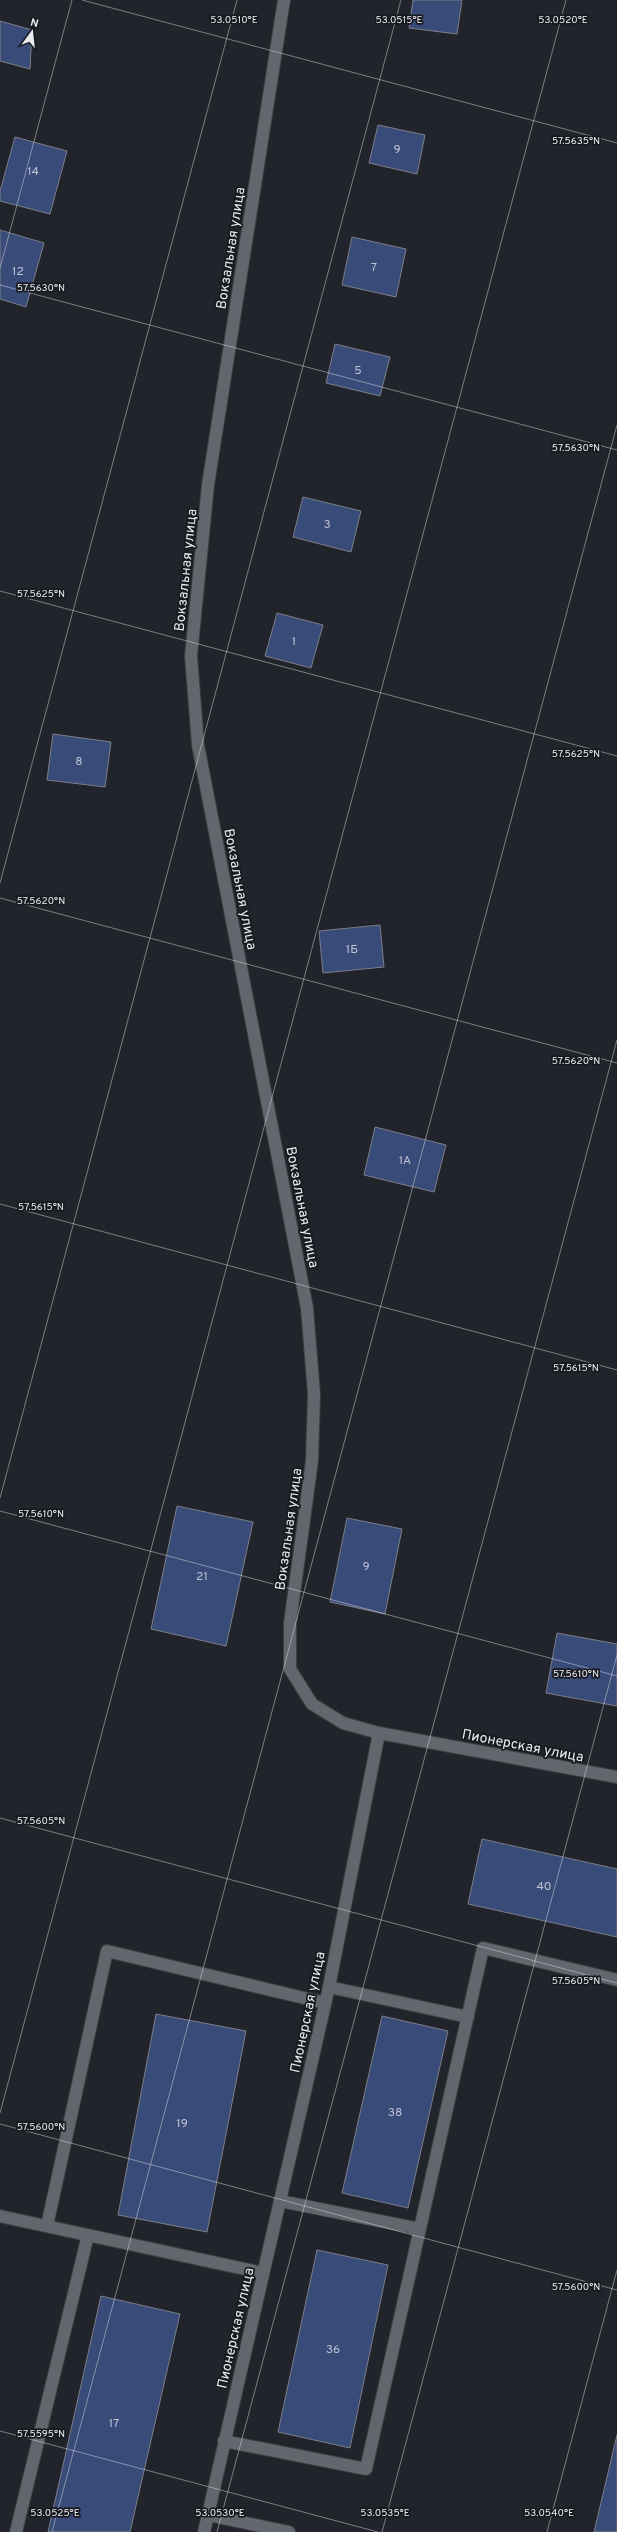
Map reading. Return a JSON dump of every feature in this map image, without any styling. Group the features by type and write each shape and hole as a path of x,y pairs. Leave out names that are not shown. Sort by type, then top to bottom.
{"street":[{"name":"Вокзальная улица","path":"284,0 208,485 191,656 198,745 308,1308 314,1394 312,1461 290,1623 290,1669 312,1704 343,1723 379,1733"},
{"name":"Пионерская улица","path":"204,2532 329,1987 379,1733 617,1777"},
{"path":"224,2441 366,2469 483,1948 617,1980"},
{"path":"47,2226 107,1951 325,2003"},
{"path":"329,1987 468,2017"},
{"path":"280,2201 420,2229"},
{"path":"0,2216 263,2273"},
{"path":"16,2532 88,2235"},
{"path":"208,2515 289,2532"}],"building":[{"path":"413,0 462,0 457,34 409,28"},
{"path":"0,21 32,30 30,69 0,61"},
{"path":"378,125 425,135 417,174 369,163"},
{"path":"15,137 67,151 50,214 0,201 0,191"},
{"path":"0,230 44,243 26,307 0,299"},
{"path":"352,237 406,249 396,297 342,285"},
{"path":"335,344 390,357 380,396 326,383"},
{"path":"303,497 361,511 351,552 293,537"},
{"path":"277,613 323,625 311,668 265,656"},
{"path":"53,734 111,742 105,787 47,780"},
{"path":"380,925 384,967 323,973 319,931"},
{"path":"375,1127 446,1145 434,1192 364,1175"},
{"path":"177,1506 253,1522 226,1646 151,1629"},
{"path":"347,1518 402,1529 385,1614 330,1602"},
{"path":"557,1633 617,1644 617,1706 546,1693"},
{"path":"482,1839 617,1869 617,1937 468,1904"},
{"path":"156,2014 246,2031 207,2232 118,2215"},
{"path":"382,2016 448,2031 408,2208 342,2193"},
{"path":"317,2250 388,2265 350,2448 278,2432"},
{"path":"101,2296 180,2314 130,2532 48,2532"},
{"path":"617,2435 617,2532 594,2532"}]}
